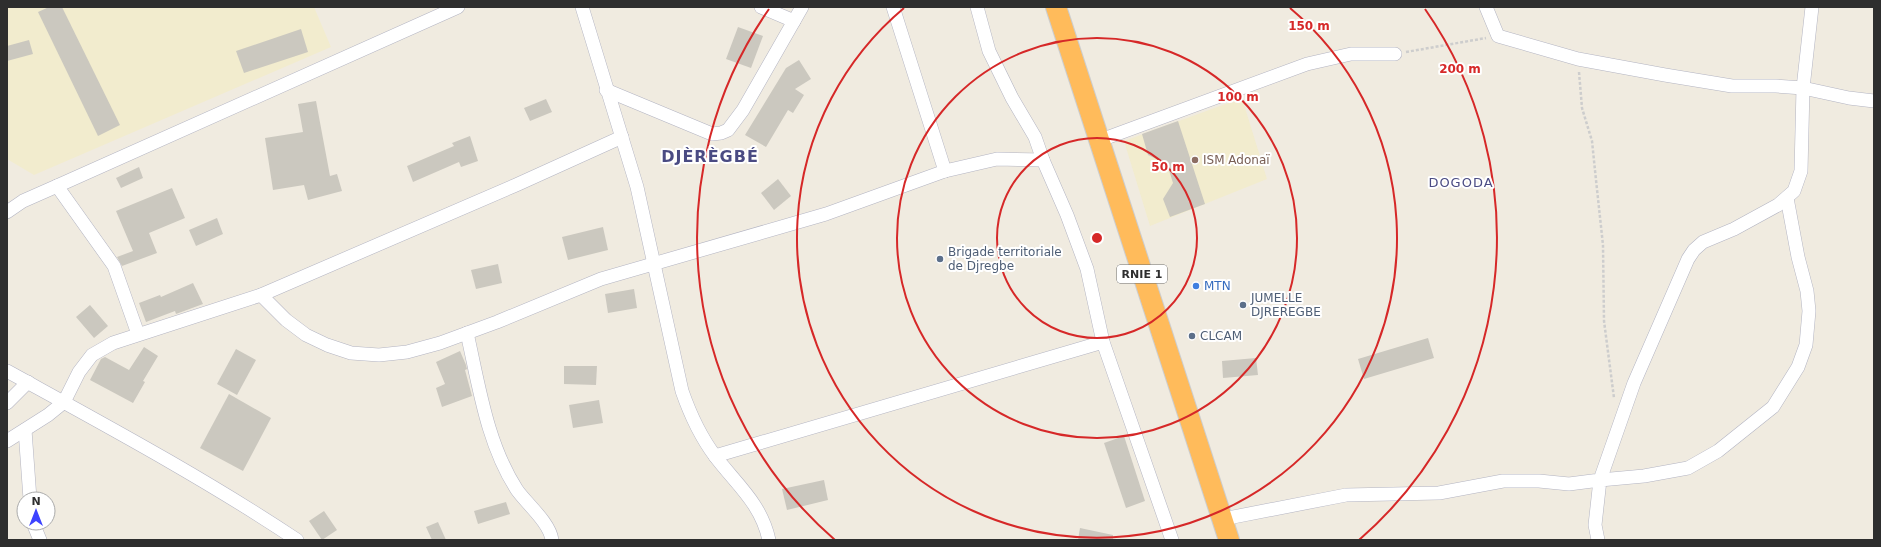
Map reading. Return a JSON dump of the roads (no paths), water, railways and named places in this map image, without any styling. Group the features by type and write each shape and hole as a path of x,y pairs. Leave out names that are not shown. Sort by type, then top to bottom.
{"highway":[{"name":"RNIE 1","path":"1056,7 1229,540"}],"street":[{"path":"7,212 23,201 458,7"},
{"path":"582,7 636,187 682,391 693,419 715,456 750,497 764,523 769,540"},
{"path":"761,7 794,21"},
{"path":"606,90 712,134 722,134 728,130 743,110 802,7"},
{"path":"893,7 945,171"},
{"path":"977,7 989,51 1012,98 1035,136 1042,160 1067,215 1086,269 1103,342 1172,540"},
{"path":"1486,7 1498,36 1578,59 1732,86 1776,86 1802,88 1874,101"},
{"path":"1598,540 1595,525 1600,480 1634,383 1688,259 1694,250 1703,242 1734,229 1778,205 1794,191 1801,171 1802,88 1812,7"},
{"path":"1098,140 1307,64 1351,54 1395,54"},
{"path":"28,491 14,434 64,402 79,372 92,354 113,343 138,334 261,295 516,185 622,137"},
{"path":"261,295 286,320 306,336 326,345 351,353 379,355 407,352 467,333 601,279 826,214 945,171 997,159 1018,158 1042,160"},
{"path":"57,186 114,266 138,334"},
{"path":"1223,519 1346,495 1439,493 1503,481 1538,481 1569,484 1644,476 1688,468 1718,451 1773,407 1798,367 1806,345 1809,311 1807,291 1798,257 1787,198"},
{"path":"467,333 481,397 497,453 517,490 548,530 552,540"},
{"path":"715,456 1103,342"},
{"path":"7,371 64,402 256,513 297,540"},
{"path":"7,403 28,382"}],"place":[{"name":"ISM Adonaï","path":"1195,160"},
{"name":"Brigade territoriale de Djregbe","path":"940,259"},
{"name":"MTN","path":"1196,286"},
{"name":"JUMELLE DJREREGBE","path":"1243,305"},
{"name":"CLCAM","path":"1192,336"}],"district":[{"name":"DJÈRÈGBÉ","path":"710,156"},
{"name":"DOGODA","path":"1461,182"}]}
